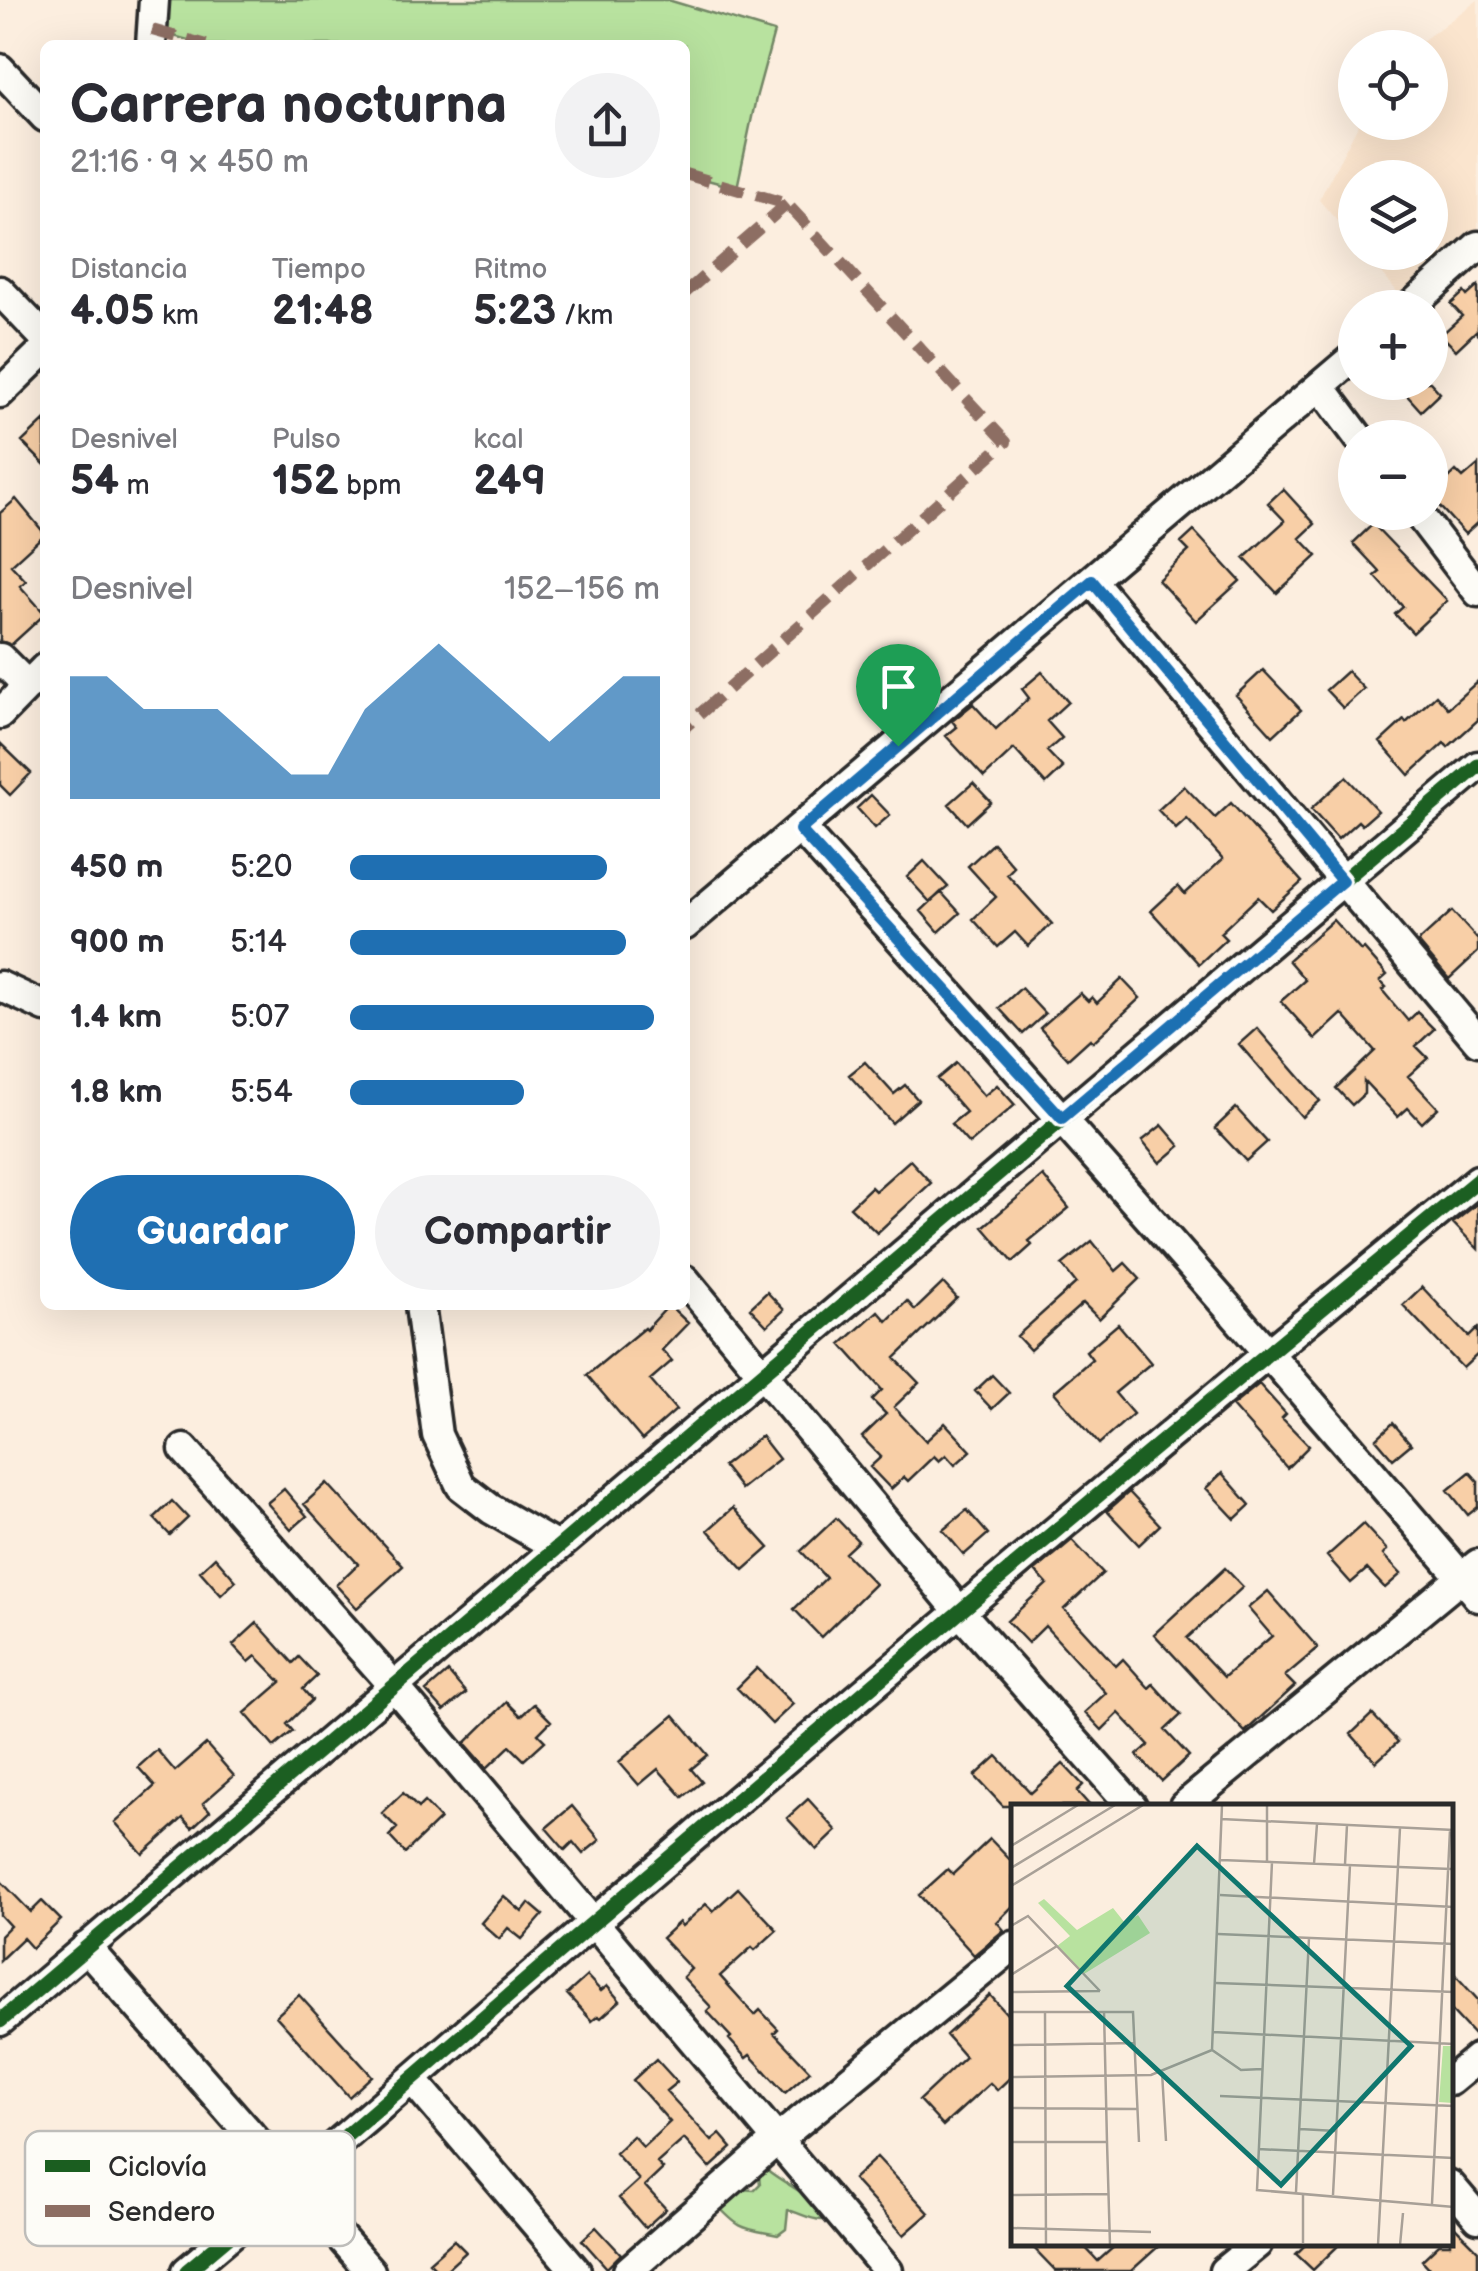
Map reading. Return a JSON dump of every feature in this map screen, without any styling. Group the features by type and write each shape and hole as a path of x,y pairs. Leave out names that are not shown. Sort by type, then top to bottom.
{"street":[{"path":"152,40 154,0"},
{"path":"0,70 40,112"},
{"path":"1430,290 1478,246"},
{"path":"0,291 40,333"},
{"path":"0,393 40,354"},
{"path":"690,921 1338,371"},
{"path":"1320,387 1345,420"},
{"path":"1431,530 1478,592"},
{"path":"1092,581 1478,1041"},
{"path":"0,658 36,677 0,714"},
{"path":"0,2020 1478,766"},
{"path":"800,830 1473,1579 1187,1804"},
{"path":"3,993 40,1005"},
{"path":"352,2131 1268,1351 1478,1180"},
{"path":"690,1286 960,1612 1130,1804"},
{"path":"421,1310 437,1435 461,1486 490,1509 557,1548"},
{"path":"184,1449 394,1686 888,2271"},
{"path":"86,1948 246,2131"},
{"path":"628,2271 776,2140 1011,1948"},
{"path":"1453,2079 1478,2058"},
{"path":"412,2079 576,2271"},
{"path":"1453,2189 1478,2218"},
{"path":"186,2271 216,2246"},
{"path":"348,2246 370,2271"},
{"path":"1224,2271 1255,2246"}],"shaded area":[{"path":"1478,0 1478,228 1448,254 1448,160 1340,160 1350,140 1448,140 1448,30 1437,30"},
{"path":"1338,163 1338,222 1319,200"},
{"path":"1379,270 1430,270 1408,290 1396,290"}],"green space":[{"path":"154,0 668,0 774,32 737,188 690,175 690,40 188,40 152,30"},
{"path":"766,2169 825,2211 822,2220 788,2210 786,2229 778,2235 743,2227 715,2203 725,2188 754,2190"}],"building":[{"path":"1478,286 1478,334 1476,331 1456,350 1448,342 1448,329 1462,316 1451,304 1464,292 1467,296"},
{"path":"1411,400 1433,400 1421,411"},
{"path":"40,425 40,460 22,442"},
{"path":"1478,465 1478,522 1465,534 1448,516 1448,479 1456,471 1463,478"},
{"path":"1283,489 1315,524 1300,538 1317,556 1277,593 1244,558 1285,521 1268,503"},
{"path":"16,499 40,528 40,539 11,565 26,581 20,586 40,608 40,619 11,645 0,641 0,513"},
{"path":"1367,530 1379,530 1447,601 1413,633 1395,614 1403,607 1375,576 1380,572 1353,543"},
{"path":"1194,531 1240,581 1196,621 1158,580 1189,551 1181,543"},
{"path":"1263,670 1301,710 1273,736 1236,695"},
{"path":"1347,671 1364,689 1343,708 1326,690"},
{"path":"1042,672 1068,702 1047,721 1062,738 1047,751 1063,768 1046,784 1014,749 984,777 946,736 957,727 952,721 973,704 996,729 1029,698 1022,689"},
{"path":"1478,681 1478,720 1448,747 1444,743 1409,775 1380,742 1436,695 1448,708"},
{"path":"0,743 31,773 10,795 0,785"},
{"path":"1346,777 1378,811 1362,825 1358,821 1338,839 1311,809"},
{"path":"973,783 991,802 967,824 949,804"},
{"path":"1184,786 1215,818 1231,803 1302,882 1271,910 1258,897 1220,933 1226,939 1199,964 1151,911 1178,886 1185,894 1223,859 1187,819 1176,829 1158,810"},
{"path":"871,795 890,815 875,828 857,808"},
{"path":"993,843 1014,867 1007,874 1052,924 1028,946 1015,932 998,947 973,919 996,897 968,866"},
{"path":"924,861 948,887 930,902 907,877"},
{"path":"941,892 960,913 939,932 921,911"},
{"path":"1452,911 1478,940 1478,952 1449,979 1418,942"},
{"path":"1333,920 1387,975 1380,981 1386,987 1382,990 1408,1021 1417,1012 1434,1029 1416,1046 1428,1058 1408,1076 1438,1108 1422,1123 1408,1108 1398,1117 1364,1081 1364,1094 1352,1105 1336,1088 1375,1051 1342,1014 1315,1039 1281,1001 1305,980 1288,960"},
{"path":"1122,979 1140,998 1093,1042 1090,1039 1068,1059 1040,1028 1080,993 1097,1003"},
{"path":"1021,988 1045,1014 1023,1034 999,1008"},
{"path":"1257,1028 1320,1101 1302,1117 1239,1044"},
{"path":"865,1062 894,1094 905,1085 918,1100 892,1123 849,1075"},
{"path":"956,1063 984,1096 997,1085 1015,1105 969,1144 951,1124 966,1112 937,1079"},
{"path":"1236,1108 1267,1142 1246,1161 1215,1128"},
{"path":"1162,1125 1180,1146 1160,1163 1142,1141"},
{"path":"910,1160 931,1183 877,1233 850,1207"},
{"path":"1043,1176 1069,1208 1029,1241 1032,1245 1013,1262 983,1227"},
{"path":"1478,1203 1478,1249 1453,1223"},
{"path":"1092,1241 1116,1271 1125,1263 1140,1279 1099,1319 1083,1303 1030,1350 1017,1336 1076,1283 1062,1265"},
{"path":"943,1283 957,1298 895,1358 919,1383 894,1407 926,1441 945,1423 971,1451 955,1465 946,1455 939,1461 934,1456 908,1481 904,1477 891,1489 870,1467 881,1457 862,1437 886,1414 872,1400 882,1390 841,1344 878,1311 887,1321 907,1301 915,1310"},
{"path":"1422,1287 1469,1337 1478,1328 1478,1354 1463,1368 1403,1305"},
{"path":"767,1292 784,1310 767,1326 750,1308"},
{"path":"664,1310 674,1310 688,1323 662,1350 672,1361 650,1380 676,1410 642,1440 587,1375 646,1330"},
{"path":"1118,1324 1151,1363 1115,1393 1133,1414 1099,1444 1054,1392 1092,1359 1086,1351"},
{"path":"992,1375 1009,1393 992,1409 975,1391"},
{"path":"1259,1384 1286,1414 1282,1418 1309,1446 1287,1468 1232,1406"},
{"path":"1393,1423 1411,1444 1393,1459 1376,1439"},
{"path":"761,1436 779,1459 741,1489 723,1466"},
{"path":"1470,1472 1478,1481 1478,1507 1468,1515 1448,1490"},
{"path":"1222,1473 1250,1505 1235,1519 1206,1488"},
{"path":"327,1483 403,1566 357,1608 336,1585 358,1564 304,1504"},
{"path":"284,1489 307,1516 291,1530 267,1503"},
{"path":"1129,1492 1160,1525 1139,1545 1107,1511"},
{"path":"172,1501 188,1518 170,1535 154,1518"},
{"path":"733,1508 769,1548 744,1570 708,1530"},
{"path":"967,1510 988,1534 964,1555 943,1530"},
{"path":"836,1518 858,1541 845,1553 875,1584 821,1637 794,1609 826,1578 801,1551"},
{"path":"1363,1524 1387,1550 1383,1555 1401,1574 1385,1588 1367,1569 1351,1583 1327,1556"},
{"path":"1072,1540 1103,1573 1064,1609 1116,1666 1123,1659 1181,1715 1165,1730 1189,1756 1162,1781 1137,1755 1149,1745 1119,1713 1102,1730 1085,1712 1106,1693 1045,1626 1028,1643 1007,1621 1047,1584 1035,1571"},
{"path":"215,1557 236,1581 221,1595 200,1571"},
{"path":"1225,1568 1243,1587 1187,1638 1224,1677 1272,1636 1248,1608 1268,1591 1318,1648 1285,1676 1295,1686 1245,1732 1154,1634"},
{"path":"257,1623 293,1663 299,1657 317,1676 303,1689 312,1700 287,1724 293,1731 274,1747 245,1713 281,1682 256,1656 249,1662 233,1645"},
{"path":"757,1668 793,1704 772,1724 737,1688"},
{"path":"448,1672 466,1693 444,1711 426,1691"},
{"path":"507,1702 521,1716 534,1704 551,1721 538,1734 545,1741 524,1760 510,1746 487,1768 465,1743"},
{"path":"1372,1714 1398,1742 1376,1762 1351,1734"},
{"path":"674,1715 708,1755 691,1769 702,1782 683,1797 658,1769 639,1785 619,1762"},
{"path":"206,1744 234,1776 203,1803 210,1811 192,1828 183,1818 143,1854 115,1822 155,1786 138,1767 157,1750 175,1771"},
{"path":"997,1756 1031,1793 1063,1764 1083,1785 1077,1791 1088,1804 1003,1806 975,1776"},
{"path":"403,1793 418,1808 424,1802 440,1819 405,1853 389,1836 397,1828 382,1813"},
{"path":"808,1799 837,1831 817,1850 787,1818"},
{"path":"572,1806 600,1840 583,1854 573,1842 565,1850 546,1828"},
{"path":"990,1839 1011,1861 1011,1908 997,1922 1004,1930 974,1955 919,1895 948,1869 953,1874"},
{"path":"0,1880 31,1912 42,1901 61,1920 32,1948 23,1938 0,1960 0,1936 10,1926 0,1915"},
{"path":"738,1888 777,1930 720,1976 755,2015 760,2010 778,2029 774,2033 810,2071 785,2093 750,2055 746,2058 729,2039 707,2011 711,2007 683,1977 691,1969 662,1938 706,1904 713,1911"},
{"path":"504,1896 522,1912 529,1903 543,1915 522,1939 508,1928 499,1939 481,1923"},
{"path":"1453,1972 1478,2000 1478,2039 1453,2012"},
{"path":"587,1976 601,1991 607,1986 620,2001 592,2021 567,1994"},
{"path":"299,1995 372,2076 349,2097 276,2016"},
{"path":"990,1995 1011,2019 1011,2077 997,2090 990,2083 943,2126 919,2100 965,2057 946,2035"},
{"path":"656,2059 677,2082 666,2091 712,2141 720,2134 732,2148 710,2168 684,2139 657,2163 663,2169 645,2186 666,2209 645,2228 619,2198 639,2180 615,2153 633,2136 643,2147 670,2122 633,2080"},
{"path":"877,2157 929,2213 904,2235 853,2179"},
{"path":"1453,2225 1478,2250 1478,2271 1432,2271 1422,2260 1437,2246 1453,2246"},
{"path":"596,2227 621,2254 607,2268 582,2240"},
{"path":"454,2240 466,2252 445,2271 438,2271 429,2262"},
{"path":"1032,2246 1084,2246 1098,2261 1115,2246 1159,2246 1131,2271 1056,2271"},
{"path":"1304,2246 1338,2246 1313,2270 1296,2254"}],"marked path":[{"path":"152,30 188,40"},
{"path":"690,175 787,204 1006,442 690,723"},
{"path":"690,289 787,204"}],"cycle path":[{"path":"0,2021 1478,766"},
{"path":"352,2131 923,1642 1478,1180"},
{"path":"187,2271 217,2246"}],"route":[{"path":"1092,581 1342,881 1062,1118 800,830 898,746 1092,581"}]}
